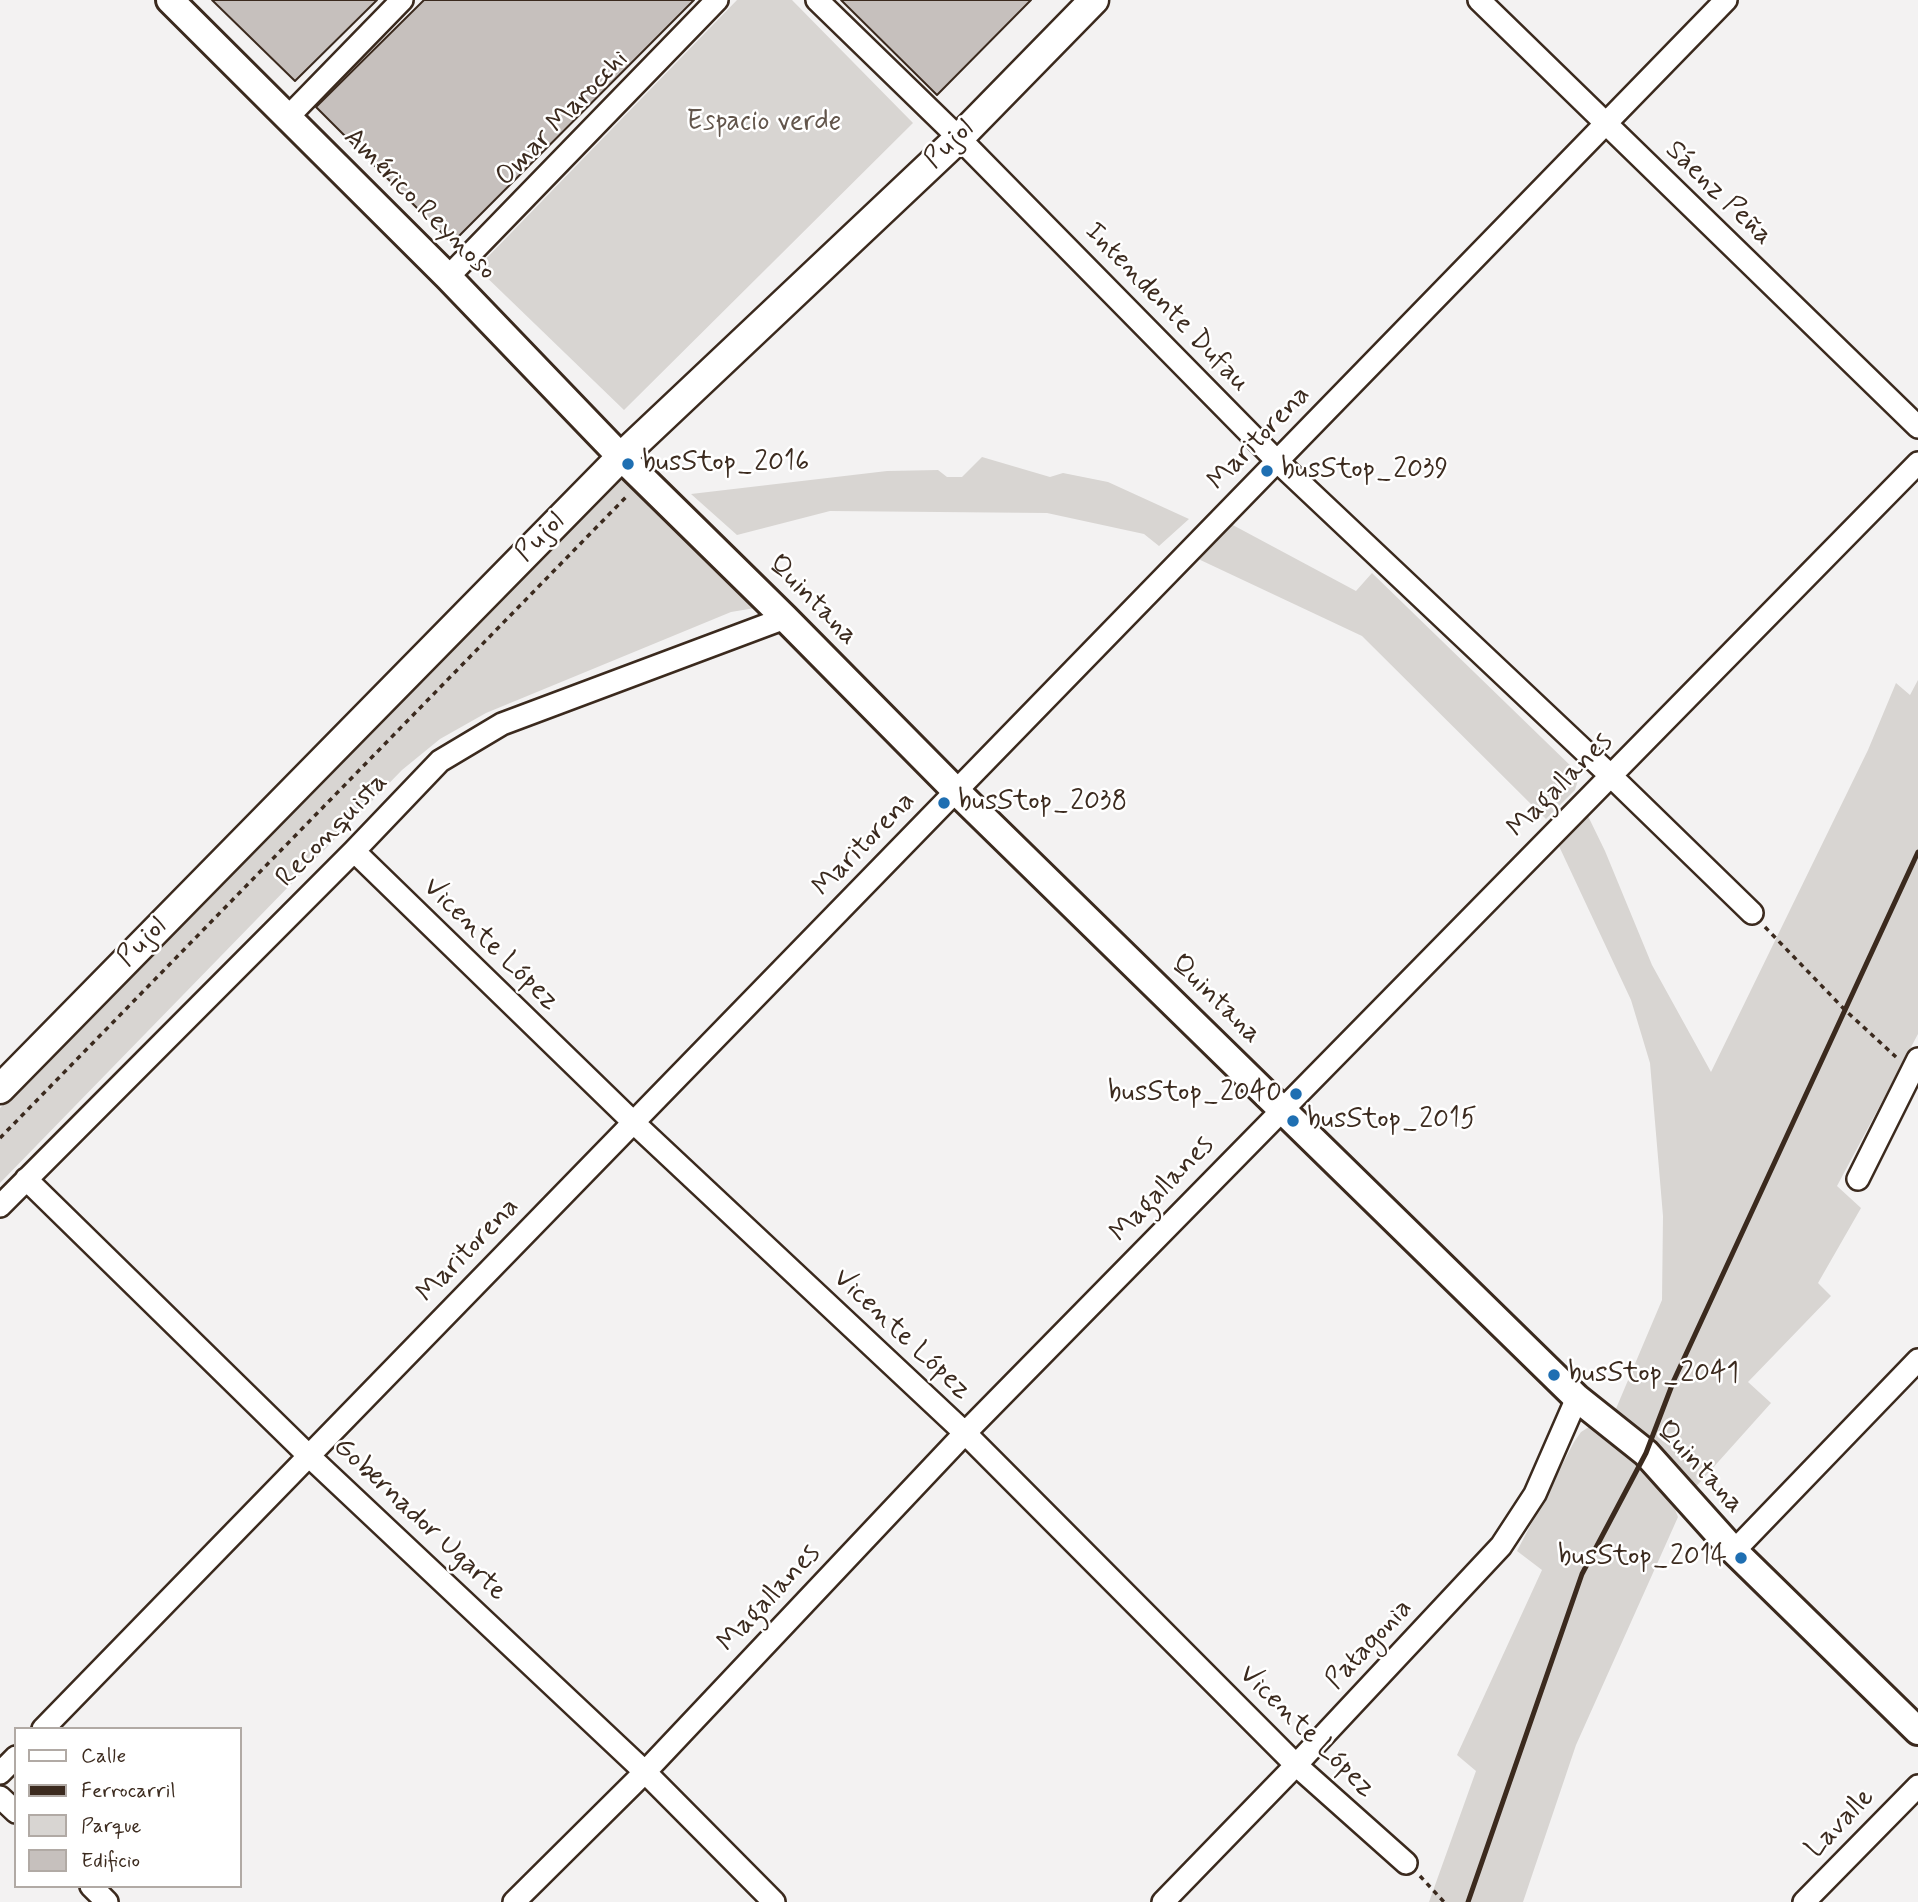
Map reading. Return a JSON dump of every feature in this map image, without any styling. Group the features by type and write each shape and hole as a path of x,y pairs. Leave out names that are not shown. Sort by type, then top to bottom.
{"main road":[{"name":"Pujol","path":"0,1089 621,457 959,138 1094,0"}],"street":[{"name":"Américo Reynoso","path":"170,0 449,277 621,457"},
{"path":"288,117 402,0"},
{"name":"Omar Marocchi","path":"449,277 717,0"},
{"name":"Intendente Dufau","path":"817,0 959,138 1277,461 1752,913"},
{"name":"Sáenz Peña","path":"1479,0 1918,427"},
{"name":"Maritorena","path":"45,1727 1726,0"},
{"name":"Quintana","path":"621,457 956,791 1577,1398 1646,1453 1734,1551 1918,1731"},
{"name":"Magallanes","path":"514,1902 645,1772 965,1433 1918,463"},
{"name":"Reconquista","path":"0,1206 354,851 440,761 502,724 785,618"},
{"name":"Vicente López","path":"354,851 633,1122 965,1433 1296,1765 1406,1863"},
{"path":"1858,1179 1916,1069"},
{"name":"Gobernador Ugarte","path":"26,1179 309,1455 645,1772 774,1902"},
{"path":"1734,1551 1918,1360"},
{"name":"Patagonia","path":"1163,1902 1296,1765 1501,1546 1535,1494 1577,1398"},
{"path":"0,1773 14,1759"},
{"name":"Lavalle","path":"1804,1902 1918,1786"},
{"path":"0,1797 14,1810"},
{"path":"93,1888 107,1902"}],"path":[{"path":"0,1138 644,480"},
{"path":"1752,913 1844,1010 1916,1069"},
{"path":"1406,1863 1444,1902"}],"green space":[{"name":"Espacio verde","path":"737,0 792,0 913,123 624,410 477,268"},
{"path":"982,457 1050,477 1063,473 1108,482 1189,519 1159,546 1144,534 1047,513 830,511 737,535 691,494 887,471 938,470 947,477 962,477"},
{"path":"618,478 632,480 761,607 731,612 486,713 440,739 402,770 0,1183 0,1108 607,484"},
{"path":"1229,523 1356,591 1372,573 1576,771 1578,780 1575,790 1546,819 1362,636 1194,557"},
{"path":"1918,680 1918,1034 1837,1186 1861,1208 1818,1283 1831,1296 1748,1382 1771,1403 1693,1490 1615,1411 1662,1300 1663,1216 1650,1063 1631,1000 1558,844 1587,814 1652,965 1711,1072 1868,750 1896,683 1910,695"},
{"path":"1592,1425 1605,1428 1671,1499 1678,1517 1576,1745 1523,1902 1429,1902 1476,1771 1457,1755 1542,1570 1517,1551 1574,1442 1581,1432"}],"building":[{"path":"212,0 377,0 295,81"},
{"path":"424,0 694,0 452,243 316,107"},
{"path":"841,0 1031,0 937,95"}],"railway":[{"path":"1468,1902 1582,1574 1646,1453 1674,1380 1918,852"}],"place":[{"name":"busStop_2016","path":"628,464"},
{"name":"busStop_2039","path":"1267,471"},
{"name":"busStop_2038","path":"944,803"},
{"name":"busStop_2040","path":"1296,1094"},
{"name":"busStop_2015","path":"1293,1121"},
{"name":"busStop_2041","path":"1554,1375"},
{"name":"busStop_2014","path":"1741,1558"}]}
